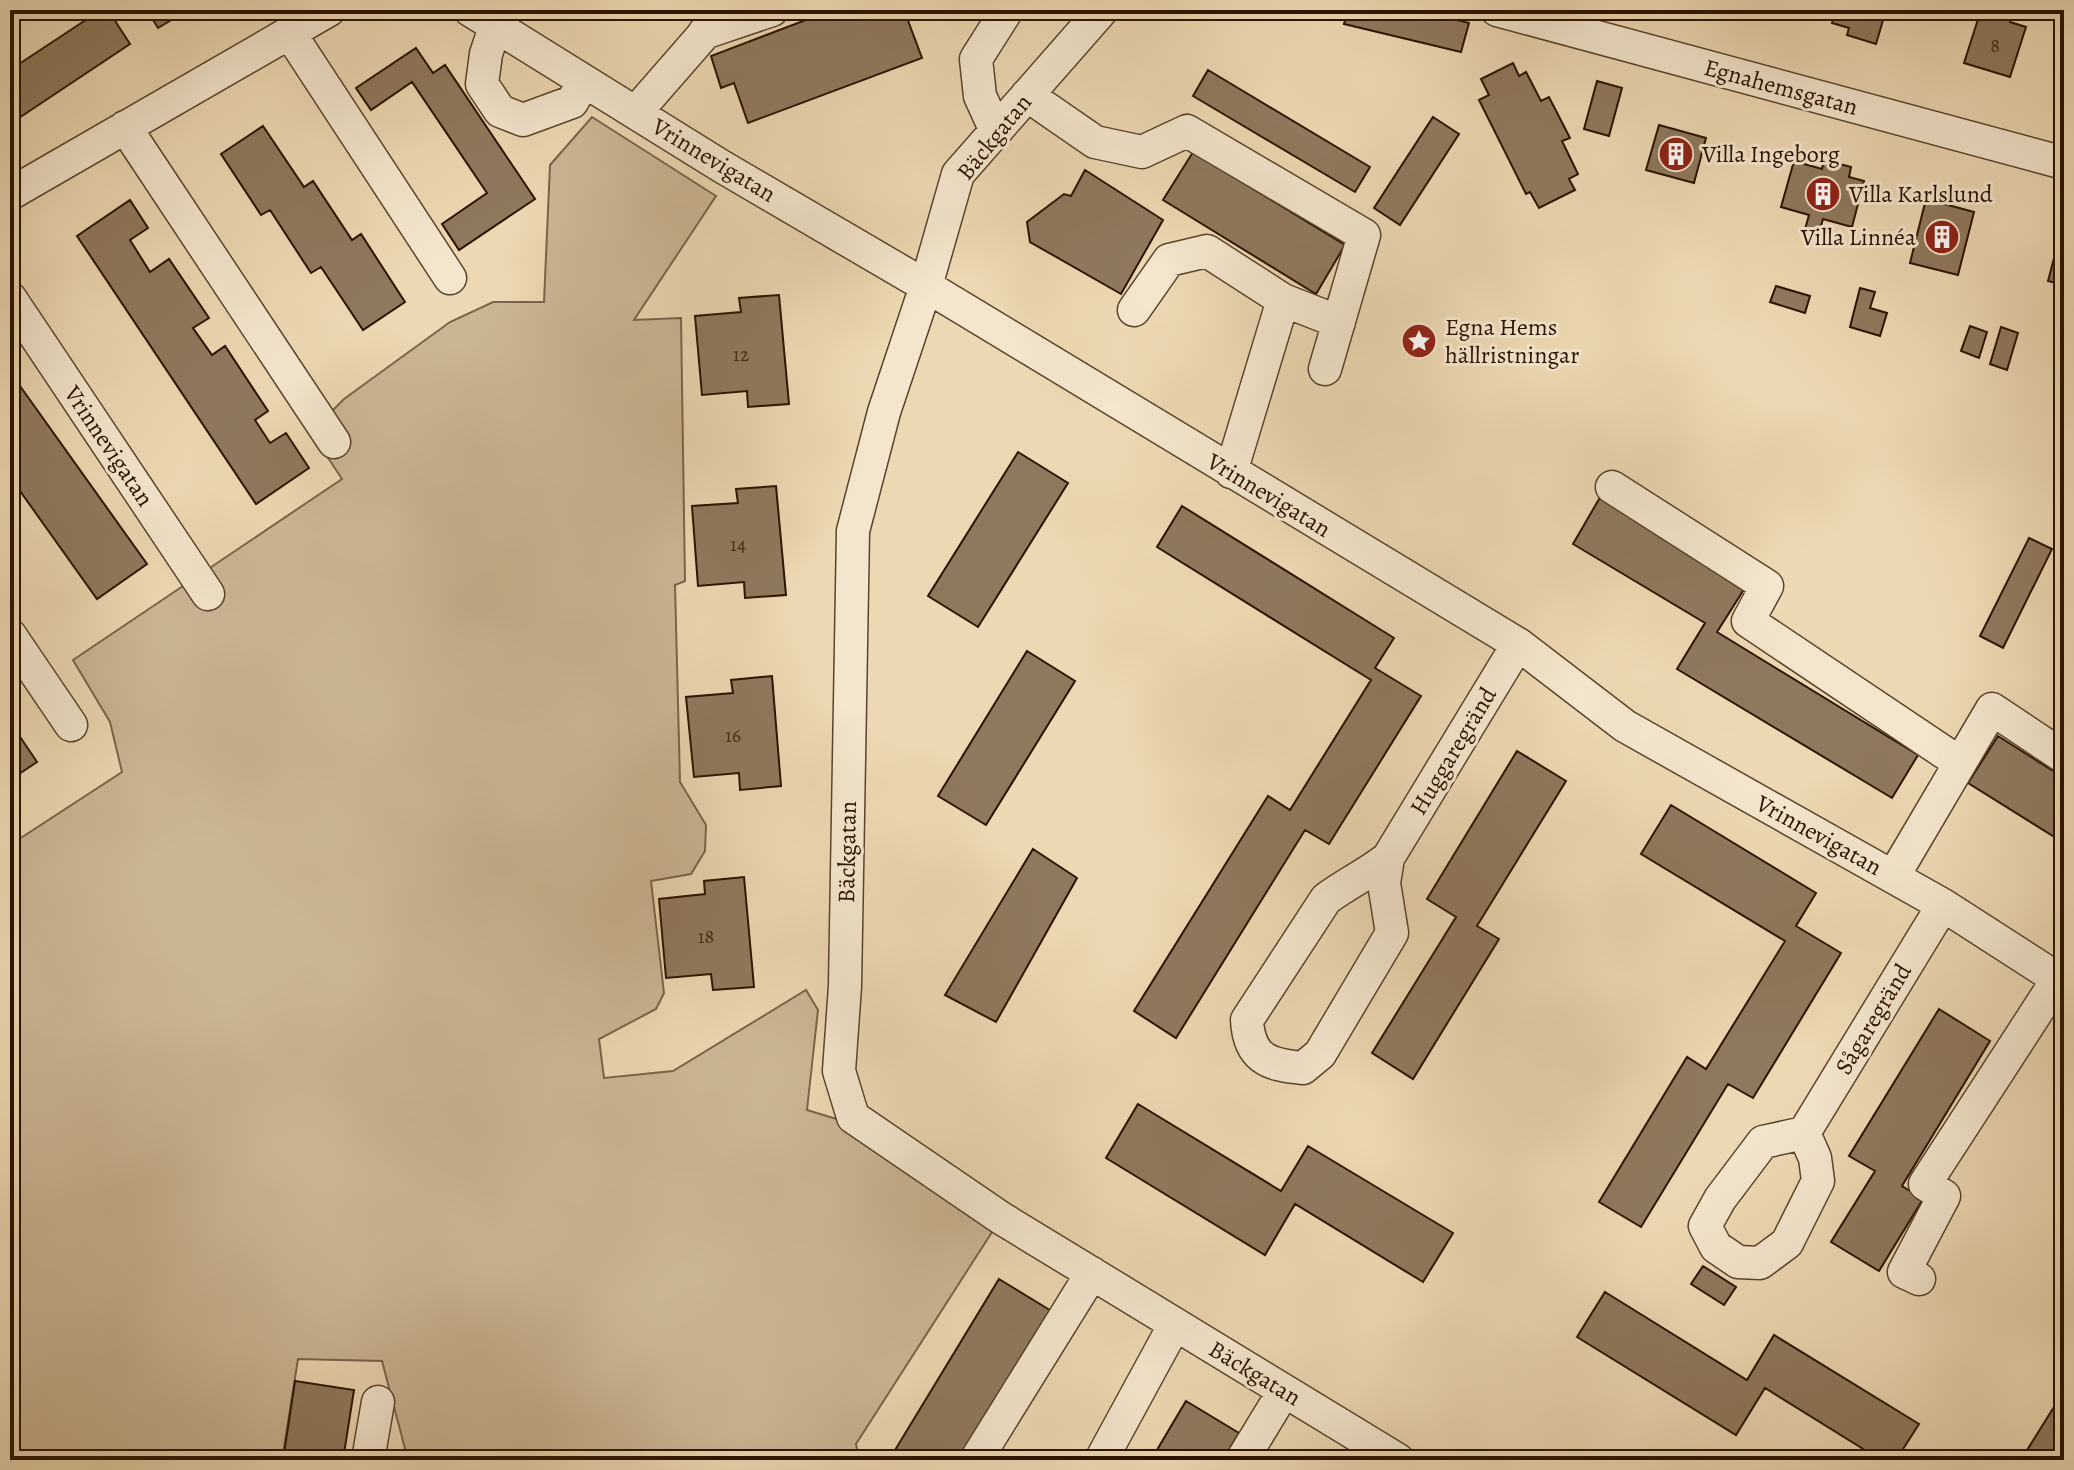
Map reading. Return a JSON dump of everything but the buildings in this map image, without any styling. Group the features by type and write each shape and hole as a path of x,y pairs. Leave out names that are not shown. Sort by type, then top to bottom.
{"street":[{"path":"10,194 329,10"},
{"path":"636,112 714,22 772,10"},
{"path":"995,129 980,96 976,59 1007,10"},
{"name":"Bäckgatan","path":"1102,10 958,174 926,286 884,412 853,531 845,986 839,1071 853,1117 1001,1218 1386,1457"},
{"name":"Egnahemsgatan","path":"1497,10 1568,19 2064,163"},
{"path":"482,18 486,54 482,84 500,111 523,120 572,102 584,81"},
{"name":"Vrinnevigatan","path":"482,18 721,166 926,286 1518,644 1625,726 1943,905 2061,981"},
{"path":"289,32 450,278"},
{"path":"1027,95 1095,142 1142,152 1187,131 1364,235 1325,369"},
{"path":"125,127 334,442"},
{"path":"1134,310 1169,260 1207,251 1283,300 1339,322"},
{"name":"Vrinnevigatan","path":"10,298 208,594"},
{"path":"1231,472 1283,300"},
{"path":"1612,487 1767,586 1748,621 1960,763"},
{"path":"10,635 71,725"},
{"name":"Huggaregränd","path":"1388,858 1384,883 1392,933 1320,1054 1303,1068 1280,1066 1257,1055 1248,1037 1247,1020 1326,899 1344,885 1364,877 1388,858 1518,644"},
{"path":"1893,877 1992,709 2064,757"},
{"name":"Sågaregränd","path":"1804,1133 1943,905"},
{"path":"1919,1279 1904,1272 1944,1196 1925,1184 2061,981"},
{"path":"976,1460 1092,1273"},
{"path":"1101,1460 1175,1324"},
{"path":"1242,1460 1284,1391"},
{"path":"368,1460 378,1402"}],"shaded area":[{"path":"592,117 716,196 634,320 681,318 685,581 675,585 680,782 706,825 705,851 691,874 651,881 664,993 656,1009 599,1039 604,1078 673,1071 806,990 818,1010 807,1110 843,1121 1001,1218 856,1444 859,1460 408,1460 382,1361 298,1359 282,1460 10,1460 10,845 122,772 110,722 73,660 342,479 311,432 344,399 450,322 493,302 544,302 550,165"}],"place":[{"name":"Villa Ingeborg","path":"1676,154"},
{"name":"Villa Karlslund","path":"1823,194"},
{"name":"Villa Linnéa","path":"1942,237"},
{"name":"Egna Hems hällristningar","path":"1419,341"}]}
